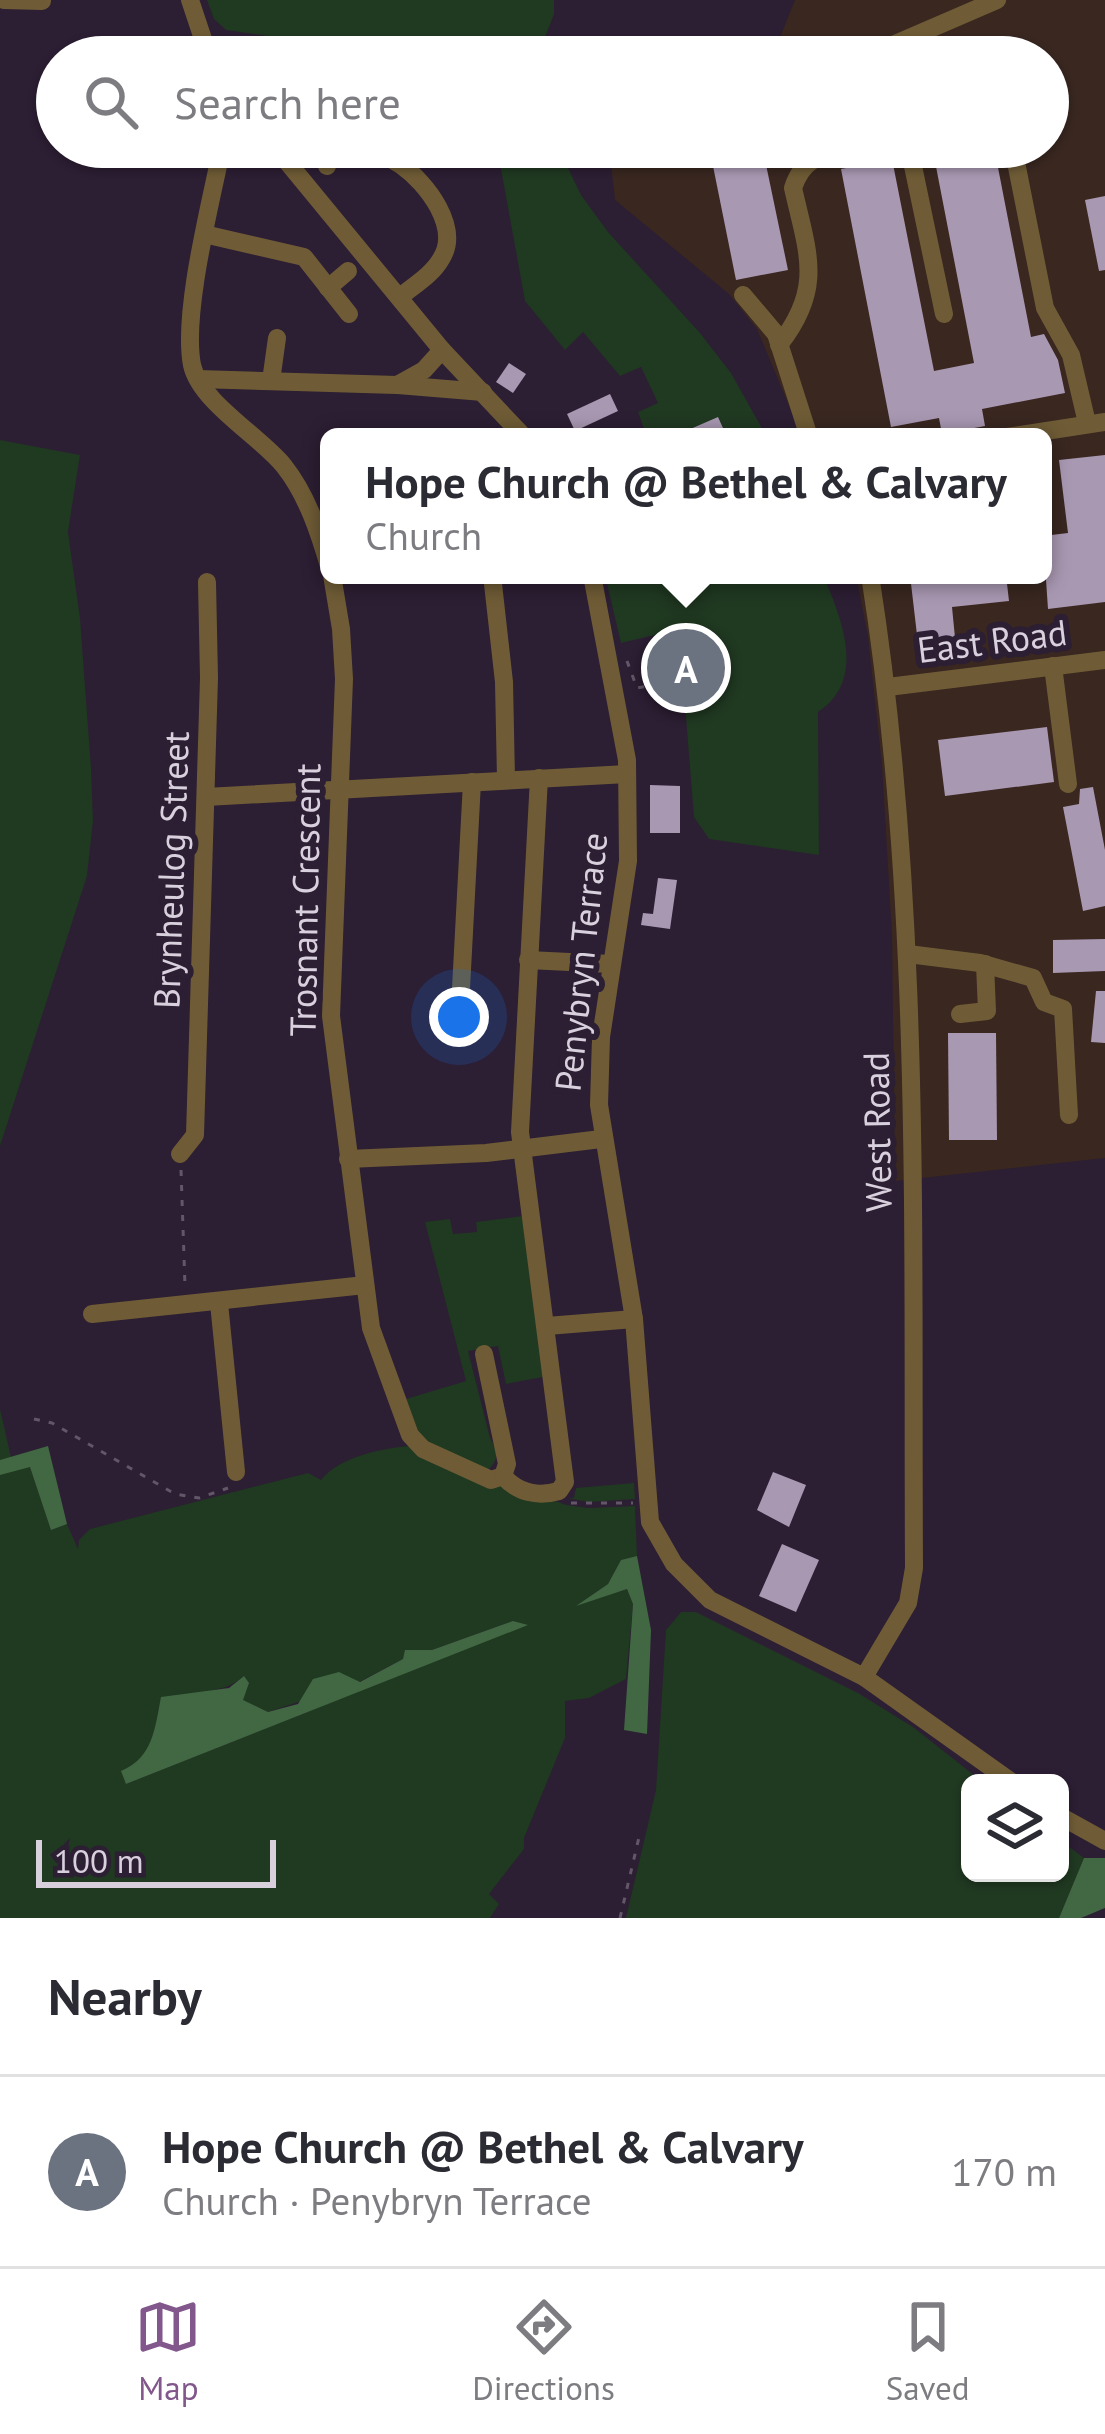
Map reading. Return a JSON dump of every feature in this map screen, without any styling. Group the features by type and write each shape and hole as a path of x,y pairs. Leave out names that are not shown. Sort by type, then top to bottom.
{"street":[{"path":"4,0 42,1"},
{"path":"190,0 202,36"},
{"path":"912,36 987,2"},
{"path":"218,168 190,326 192,365 198,379 284,466 308,506 320,540"},
{"path":"292,168 442,350 516,428"},
{"path":"400,297 444,256 449,236 443,214 406,168"},
{"path":"779,345 801,317 810,272 793,188 802,168"},
{"path":"913,168 944,314"},
{"path":"1017,168 1045,308 1071,355 1096,423 1052,430"},
{"path":"204,234 304,256 349,314"},
{"path":"328,288 348,272"},
{"path":"743,295 776,334 806,428"},
{"path":"271,381 277,338"},
{"path":"397,385 424,370 442,350"},
{"path":"198,379 483,392"},
{"path":"230,414 241,380"},
{"name":"Brynheulog Street","path":"181,1154 195,1136 206,796 207,582"},
{"name":"Trosnant Crescent","path":"334,584 344,680 331,1016 371,1328 410,1435 423,1449 480,1476 491,1480 503,1476"},
{"path":"493,584 504,682 506,779"},
{"name":"Penybryn Terrace","path":"594,584 627,774 628,861 601,1037 601,1139 634,1318 650,1522 674,1564 710,1600 864,1677"},
{"name":"West Road","path":"864,1677 908,1603 914,1568 908,954 888,687 871,584"},
{"name":"East Road","path":"888,687 1105,660"},
{"path":"1053,666 1069,784"},
{"path":"206,796 627,774"},
{"path":"484,1354 503,1442 503,1476 512,1486 542,1496 559,1491 566,1468 522,1150 539,778"},
{"path":"460,1007 472,782"},
{"path":"908,954 985,964 1034,977 1044,1002 1063,1010 1069,1115"},
{"path":"528,960 611,964"},
{"path":"960,1014 987,1011 985,964"},
{"path":"348,1160 522,1150 601,1139"},
{"path":"92,1314 364,1285"},
{"path":"219,1303 236,1472"},
{"path":"547,1326 634,1318"},
{"path":"864,1677 1000,1774"},
{"path":"1069,1821 1105,1840"}],"path":[{"path":"608,653 623,651 637,688 648,686 651,651 658,650 669,678"},
{"path":"181,1154 185,1306"},
{"path":"34,1419 52,1423 175,1494 199,1498 221,1491 234,1485 236,1472"},
{"path":"559,1491 562,1498 588,1505 647,1502"},
{"path":"620,1918 640,1833"}],"shaded area":[{"path":"795,0 1105,0 1105,1158 895,1181 892,935 882,766 858,584 1052,584 1052,428 798,428 757,329 729,294 615,200 611,168 1069,168 1069,36 780,36"}],"green space":[{"path":"207,0 554,0 545,36 269,36 226,30 214,19"},
{"path":"501,168 568,168 608,232 731,373 762,428 644,428 638,412 658,403 641,367 620,376 583,332 565,350 525,301"},
{"path":"0,440 80,455 68,532 80,618 93,821 87,876 0,1146"},
{"path":"607,584 827,584 843,629 846,666 833,699 818,712 819,855 709,839 694,817 683,680 691,679 688,627 621,643"},
{"path":"523,1216 548,1376 506,1384 498,1346 468,1351 496,1454 489,1469 481,1468 451,1459 425,1442 406,1399 466,1381 425,1222 450,1219 453,1234 477,1232 476,1222"},
{"path":"0,1409 14,1470 30,1466 51,1529 67,1524 78,1549 79,1540 90,1529 308,1473 321,1480 350,1460 410,1446 566,1505 635,1506 637,1556 621,1560 608,1584 581,1603 627,1589 633,1604 626,1679 589,1698 565,1701 565,1738 524,1838 524,1849 489,1894 499,1904 490,1918 0,1918","holes":["513,1621 526,1625 126,1784 179,1712 201,1695 244,1676 242,1700 268,1712 359,1682 403,1659 406,1650 432,1650"]},
{"path":"48,1446 67,1524 51,1530 30,1467 0,1475 0,1460"},
{"path":"634,1483 635,1499 588,1502 568,1498 574,1498 576,1488"},
{"path":"637,1556 651,1630 647,1734 624,1730 633,1604 627,1589 576,1606 608,1584 621,1560"},
{"path":"681,1612 696,1612 858,1693 913,1727 973,1774 961,1774 961,1882 1069,1882 1069,1847 1084,1858 1059,1918 626,1918 656,1790 666,1630"},
{"path":"513,1621 528,1625 126,1784 121,1771 146,1750 161,1697 229,1688 244,1676 249,1683 243,1700 268,1712 298,1704 313,1679 339,1672 360,1682 403,1659 405,1650 432,1650"},
{"path":"1084,1858 1105,1858 1105,1908 1081,1918 1059,1918"}],"building":[{"path":"713,168 767,168 788,270 736,280"},
{"path":"894,168 934,371 974,363 936,168 998,168 1031,337 1044,334 1058,360 1065,393 982,409 985,426 974,428 941,428 939,418 891,427 841,169"},
{"path":"1105,196 1105,270 1099,271 1085,200"},
{"path":"509,363 526,374 513,393 496,382"},
{"path":"610,394 618,411 581,428 574,428 567,414"},
{"path":"718,417 723,428 693,428"},
{"path":"1105,455 1105,602 1048,609 1052,535 1068,533 1059,460"},
{"path":"911,584 1007,584 1009,601 952,607 956,648 919,652"},
{"path":"685,627 691,679 672,682 666,634"},
{"path":"1047,727 1054,782 945,796 938,740"},
{"path":"650,785 680,786 680,833 650,833"},
{"path":"1093,787 1105,850 1105,906 1083,911 1063,807 1079,804 1080,789"},
{"path":"658,878 677,880 670,929 641,925 643,913 653,914"},
{"path":"1105,939 1105,971 1053,973 1053,940"},
{"path":"1096,991 1105,991 1105,1043 1091,1042"},
{"path":"948,1033 996,1033 997,1140 949,1140"},
{"path":"773,1472 806,1485 789,1527 757,1510"},
{"path":"782,1544 819,1560 796,1612 759,1596"}],"place":[{"name":"Hope Church @ Bethel & Calvary","path":"686,668"}]}
